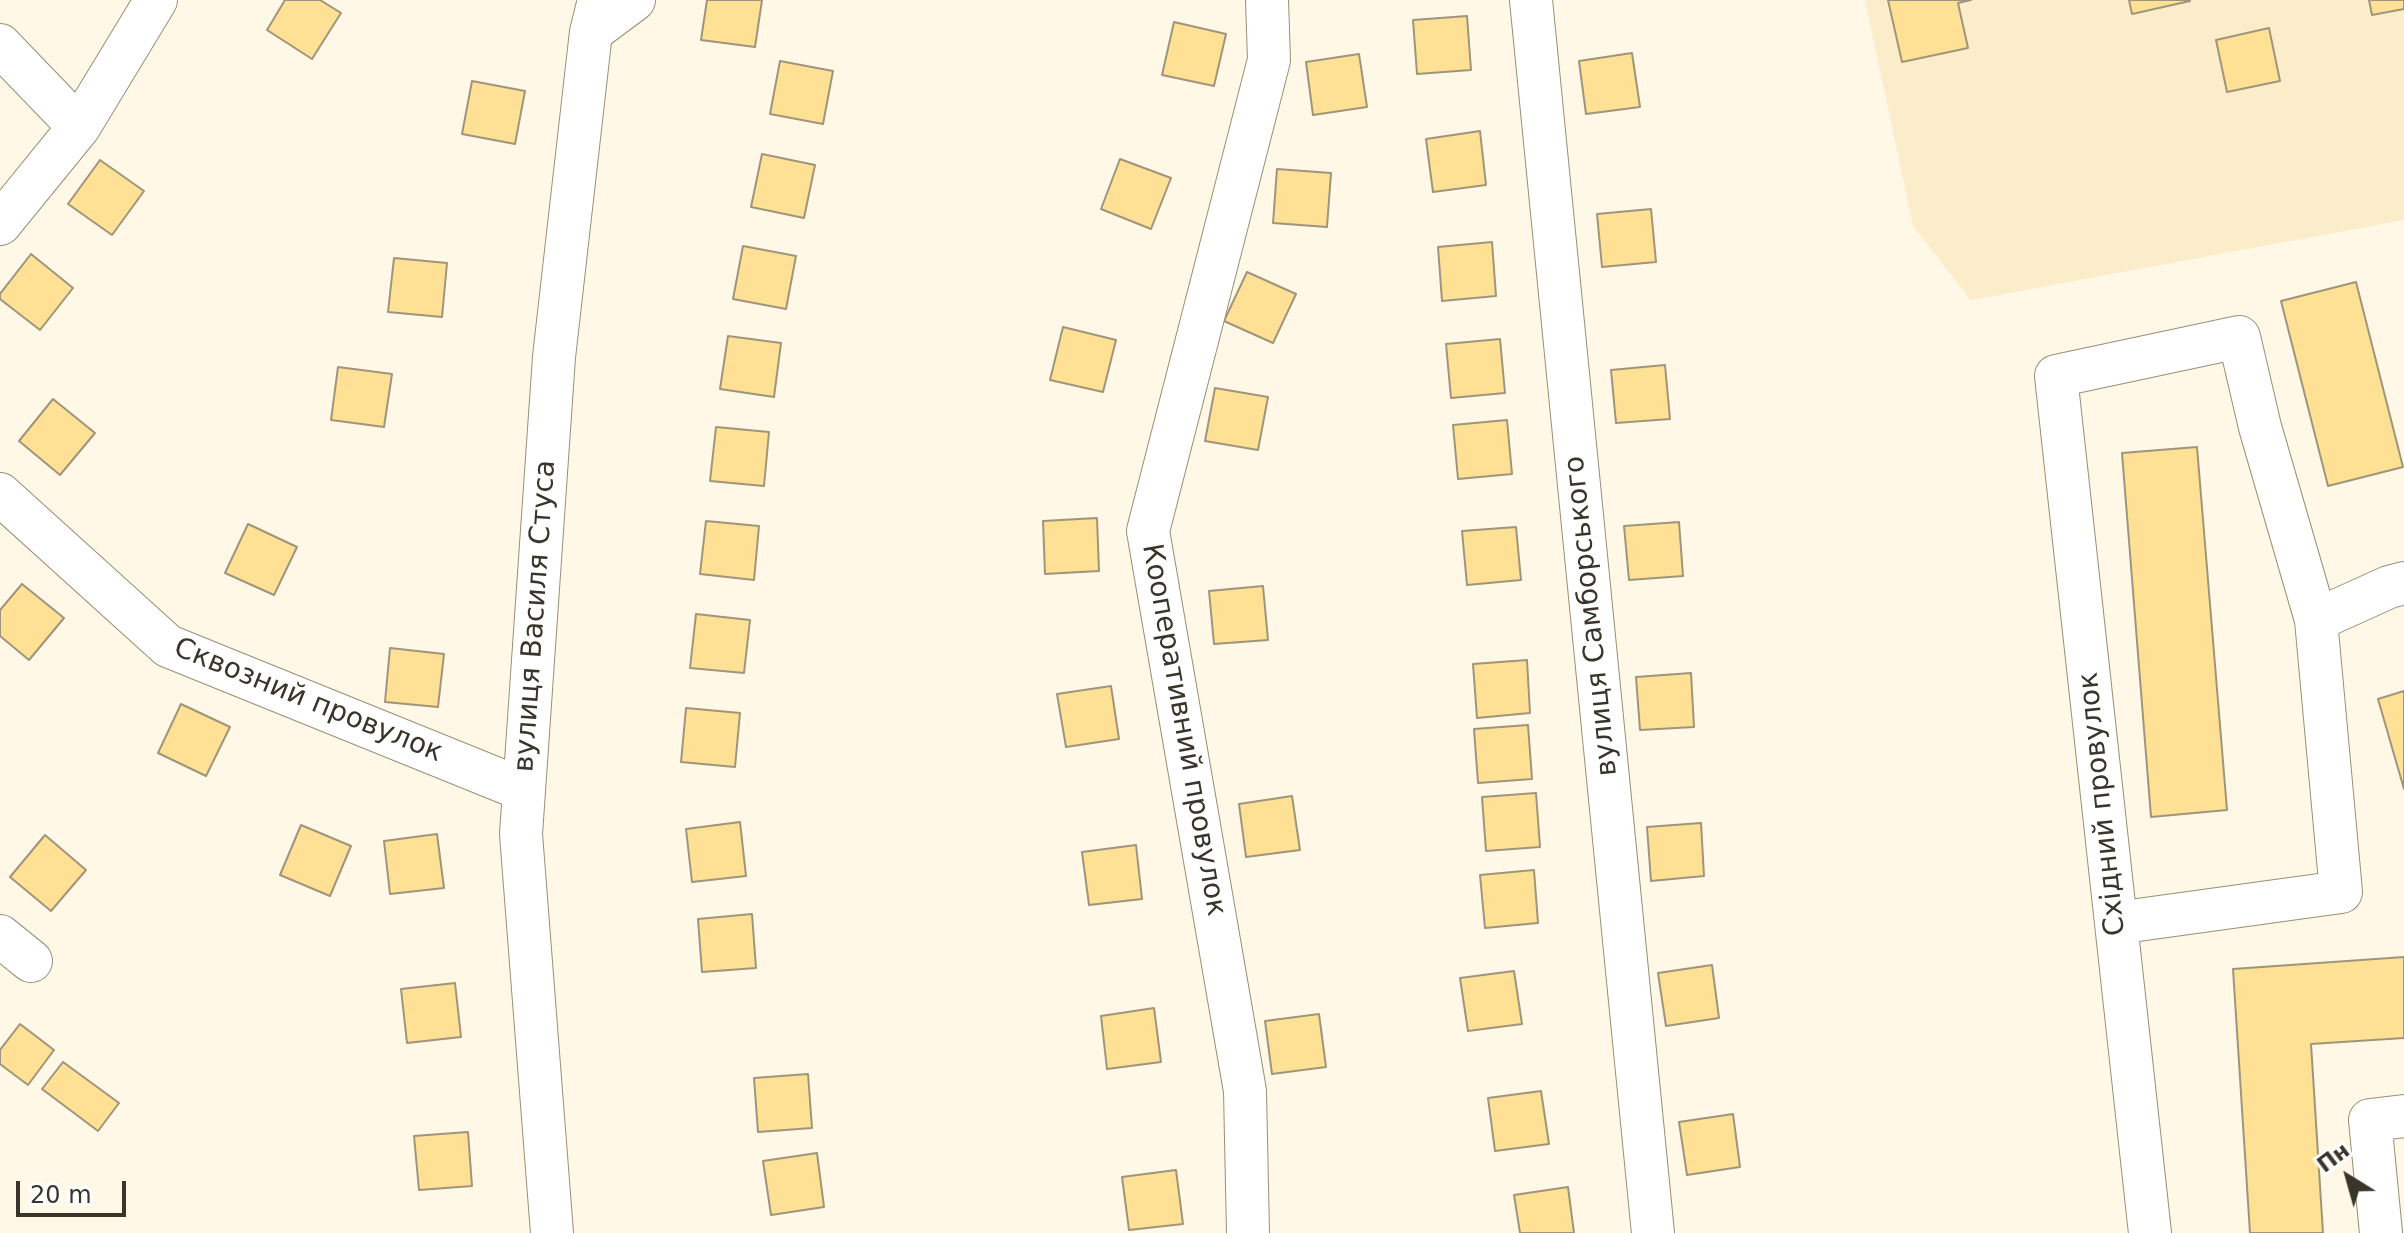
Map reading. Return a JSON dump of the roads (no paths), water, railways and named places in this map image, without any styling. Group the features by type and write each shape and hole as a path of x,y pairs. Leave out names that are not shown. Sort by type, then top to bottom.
{"street":[{"path":"0,224 79,127 156,0"},
{"path":"595,16 634,0"},
{"name":"Кооперативний провулок","path":"1248,1233 1245,1091 1148,531 1269,60 1267,0"},
{"name":"вулиця Самборського","path":"1531,0 1653,1233"},
{"name":"вулиця Василя Стуса","path":"552,1233 521,834 554,357 595,16"},
{"path":"0,45 79,127"},
{"name":"Східний провулок","path":"2150,1233 2056,376 2239,337 2260,427 2316,620"},
{"name":"Сквозний провулок","path":"0,494 168,646 524,790"},
{"path":"2116,923 2341,892 2316,620 2396,585"},
{"path":"2381,1233 2370,1120 2404,1116"}]}
